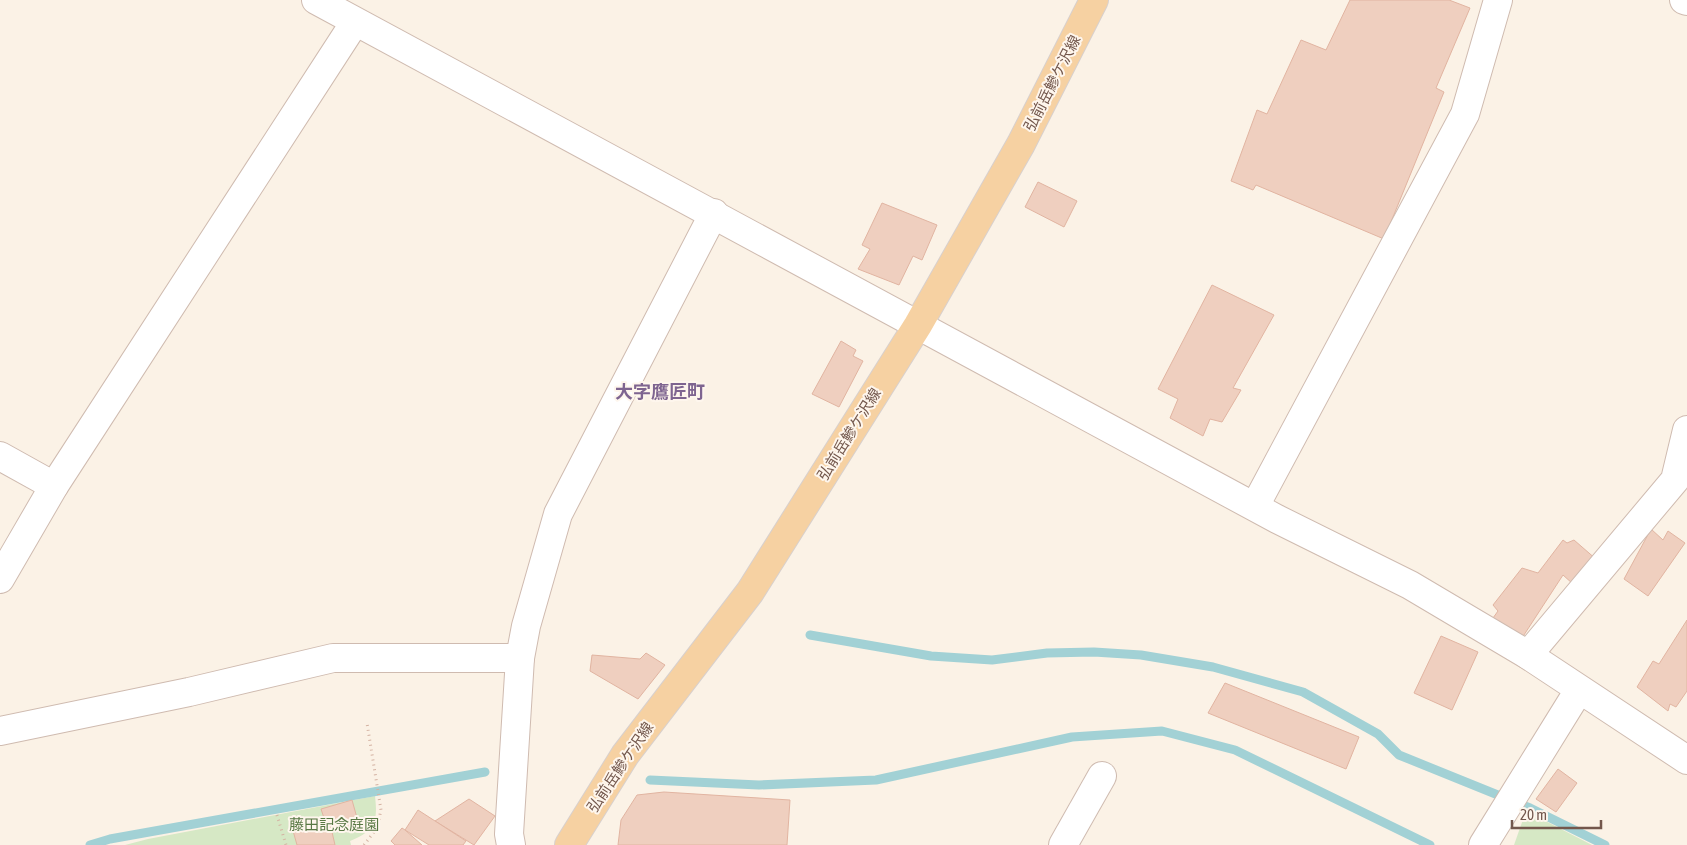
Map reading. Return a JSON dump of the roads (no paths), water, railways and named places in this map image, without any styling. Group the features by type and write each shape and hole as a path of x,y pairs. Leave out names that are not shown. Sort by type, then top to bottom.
{"main road":[{"name":"弘前岳鰺ケ沢線","path":"569,845 625,755 750,592 918,325 1021,144 1094,0"}],"street":[{"path":"316,0 1255,506 1410,585 1528,655 1578,690 1687,760"},
{"path":"1255,506 1465,114 1498,0"},
{"path":"0,579 54,486 356,22"},
{"path":"505,841 520,658 526,626 558,514 714,213"},
{"path":"1528,655 1675,480 1687,430"},
{"path":"0,456 54,486"},
{"path":"0,731 189,692 333,658 520,658"},
{"path":"1483,845 1578,690"},
{"path":"1063,845 1102,776"}],"waterway":[{"path":"810,635 931,656 992,660 1047,653 1094,652 1141,655 1213,667 1303,692 1378,734 1399,755 1530,808 1605,845"},
{"path":"650,780 759,785 876,780 1072,737 1162,731 1235,750 1430,845"},
{"path":"90,845 110,839 485,772"}],"district":[{"name":"大字鷹匠町","path":"660,391"}],"park label":[{"name":"藤田記念庭園","path":"334,824"}]}
